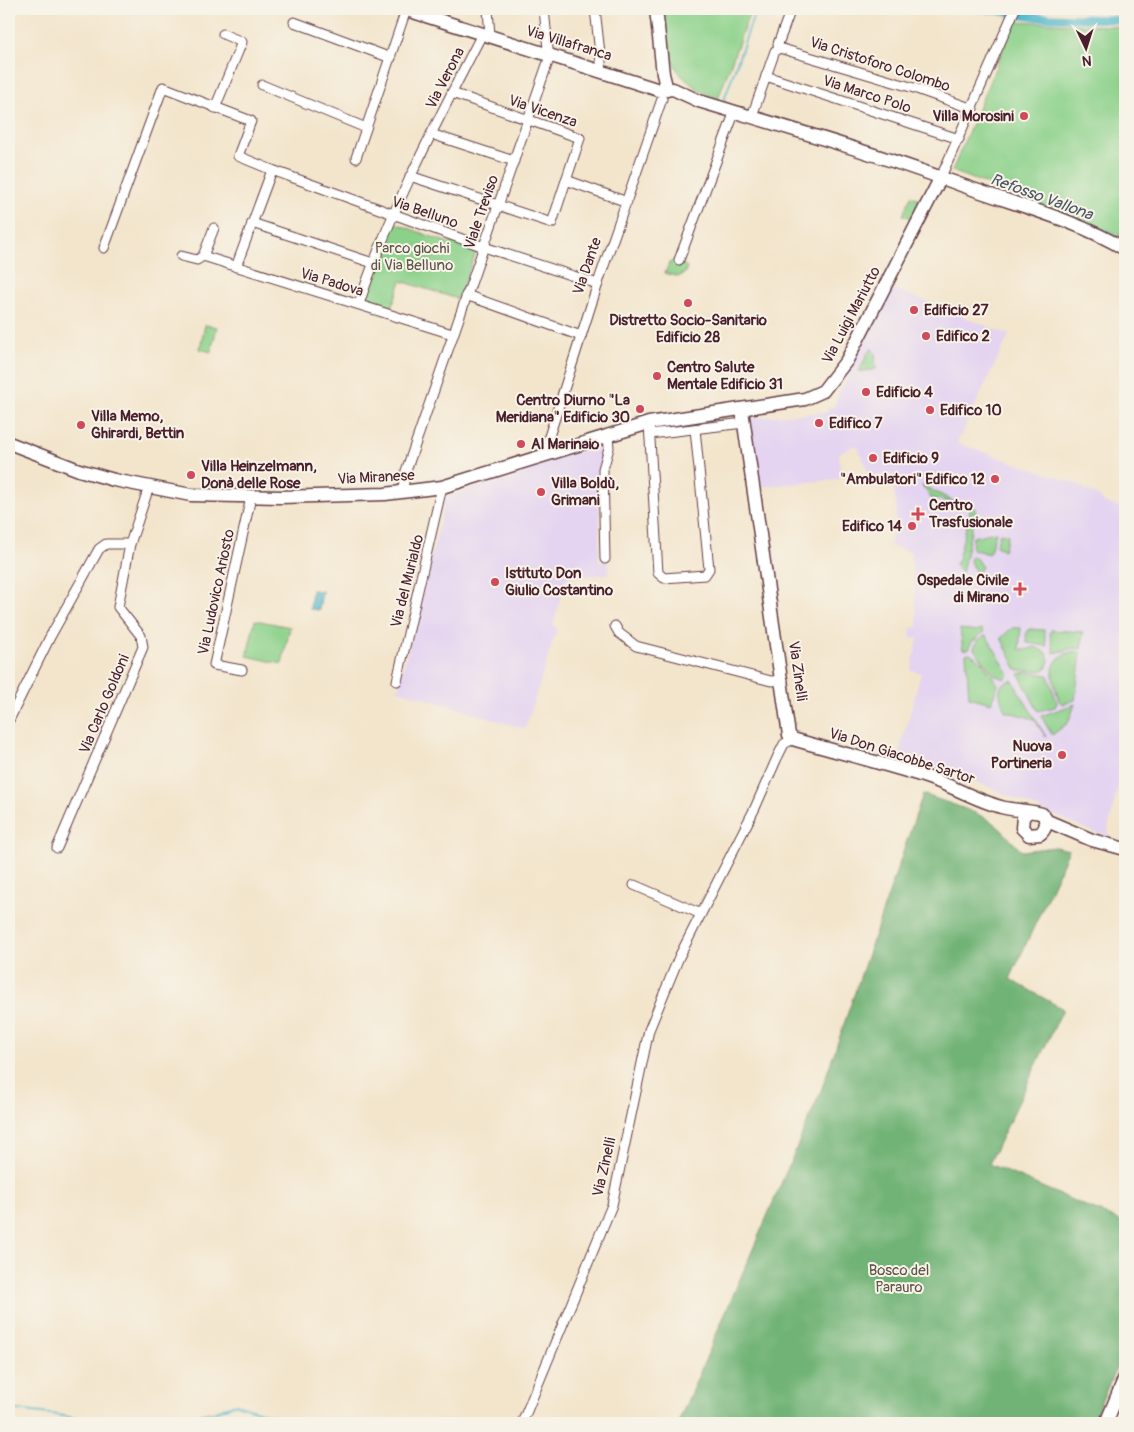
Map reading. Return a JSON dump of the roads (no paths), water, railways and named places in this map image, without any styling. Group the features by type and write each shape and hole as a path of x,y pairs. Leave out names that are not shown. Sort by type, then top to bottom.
{"main road":[{"name":"Via Villafranca","path":"405,9 602,70 664,94 735,111 866,151 1059,219 1125,249"},
{"path":"656,9 664,94"},
{"path":"661,49 670,73 670,86 664,94"},
{"name":"Via Villafranca","path":"670,73 683,88 699,101"},
{"name":"Via Luigi Mariutto","path":"742,410 805,399 823,391 833,380 847,360 941,177"},
{"name":"Via Zinelli","path":"742,410 783,680 789,735 793,738"},
{"name":"Via Miranese","path":"9,443 79,470 149,487 199,496 251,497 402,493 442,488 608,434 649,429 742,410"},
{"name":"Via Don Giacobbe Sartor","path":"793,738 927,777 1000,807 1037,812 1045,820 1092,840"},
{"name":"Via Don Giacobbe Sartor","path":"1000,807 1027,834 1059,834 1125,849"},
{"path":"1022,828 1023,817 1028,812"},
{"path":"1037,835 1044,830 1045,820"},
{"path":"1106,1423 1125,1377"}],"street":[{"path":"356,158 391,58 405,9"},
{"path":"486,35 488,9"},
{"path":"544,9 549,54"},
{"path":"595,9 602,70"},
{"path":"752,116 775,51 779,48 778,44 791,9"},
{"path":"941,177 973,109 1015,9"},
{"path":"294,22 391,58"},
{"path":"215,108 242,42 223,34"},
{"name":"Via Verona","path":"359,304 373,263 410,176 452,93 486,35"},
{"name":"Via Cristoforo Colombo","path":"779,48 914,88 973,109"},
{"name":"Viale Treviso","path":"402,493 406,471 452,334 499,205 549,54"},
{"name":"Via Marco Polo","path":"766,76 959,139"},
{"path":"262,85 366,128"},
{"name":"Via Belluno","path":"104,248 164,87 251,122 238,156 393,215 598,284"},
{"name":"Via Vicenza","path":"452,93 580,138 566,180"},
{"name":"Via Dante","path":"547,454 545,449 581,336 664,94"},
{"path":"679,260 735,111"},
{"path":"431,134 514,161"},
{"path":"236,267 272,170"},
{"path":"410,176 552,223 566,180 627,202"},
{"name":"Via Padova","path":"252,223 373,263"},
{"path":"203,256 214,228"},
{"name":"Via Padova","path":"181,256 197,260 203,256 452,334"},
{"path":"466,295 581,336"},
{"name":"Via Miranese","path":"649,429 694,429 744,423"},
{"path":"649,429 658,572 664,578 705,575 708,572 694,429"},
{"path":"605,558 603,470 609,448 608,434"},
{"name":"Via Carlo Goldoni","path":"57,848 143,647 141,636 118,607 130,544 149,487"},
{"name":"Via del Murialdo","path":"397,681 442,488"},
{"name":"Via Ludovico Ariosto","path":"242,670 214,665 251,497"},
{"path":"9,720 50,637 101,547 106,544 130,544"},
{"path":"615,626 619,634 636,646 771,681 783,680"},
{"name":"Via Zinelli","path":"522,1423 612,1206 649,1030 701,914 755,808 784,744 793,738"},
{"path":"634,885 701,914"}],"water":[{"path":"312,590 322,591 319,610 310,609"}],"waterway":[{"name":"Refosso Vallona","path":"724,100 756,9"},
{"path":"986,9 1038,17 1125,20"},
{"name":"Refosso Vallona","path":"1089,224 1125,241"},
{"path":"9,1409 58,1415 99,1423 155,1423 213,1412 236,1404 295,1423"}],"place":[{"name":"Villa Morosini","path":"1024,116"},
{"name":"Distretto Socio-Sanitario Edificio 28","path":"688,303"},
{"name":"Edificio 27","path":"914,310"},
{"name":"Edifico 2","path":"926,336"},
{"name":"Centro Salute Mentale Edificio 31","path":"657,376"},
{"name":"Edificio 4","path":"866,392"},
{"name":"Centro Diurno \"La Meridiana\" Edificio 30","path":"640,409"},
{"name":"Edifico 10","path":"930,410"},
{"name":"Edifico 7","path":"819,423"},
{"name":"Villa Memo, Ghirardi, Bettin","path":"81,425"},
{"name":"Al Marinaio","path":"521,444"},
{"name":"Edificio 9","path":"873,458"},
{"name":"Villa Heinzelmann, Donà delle Rose","path":"191,475"},
{"name":"\"Ambulatori\" Edifico 12","path":"995,479"},
{"name":"Villa Boldù, Grimani","path":"541,492"},
{"name":"Centro Trasfusionale","path":"918,514"},
{"name":"Edifico 14","path":"912,526"},
{"name":"Istituto Don Giulio Costantino","path":"495,582"},
{"name":"Ospedale Civile di Mirano","path":"1020,589"},
{"name":"Nuova Portineria","path":"1062,755"}],"park label":[{"name":"Parco giochi di Via Belluno","path":"412,256"},
{"name":"Bosco del Parauro","path":"899,1278"}]}
